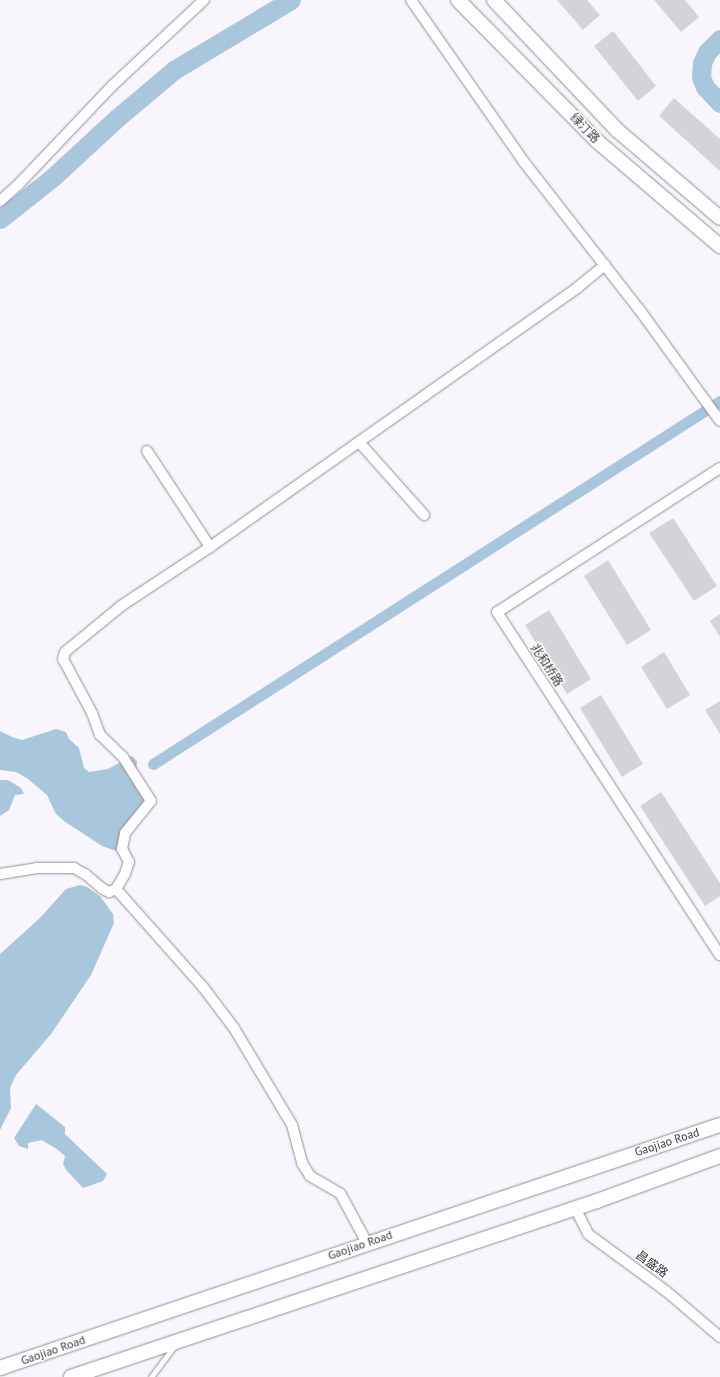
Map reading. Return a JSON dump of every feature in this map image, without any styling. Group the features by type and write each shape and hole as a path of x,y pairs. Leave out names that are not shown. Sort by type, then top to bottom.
{"main road":[{"name":"绿汀路","path":"458,0 597,141 720,246"},
{"name":"绿汀路","path":"494,0 617,130 720,218"},
{"name":"Gaojiao Road","path":"0,1368 720,1125"},
{"path":"71,1377 575,1208 720,1156"}],"street":[{"path":"0,201 18,185 112,86 204,0"},
{"path":"411,0 524,162 605,265 720,421"},
{"path":"0,874 36,868 74,868 109,892 116,889 125,874 129,862 122,849 125,833 151,801 123,757 106,744 100,735 92,713 63,659 65,652 121,606 210,548 578,288 605,265"},
{"path":"359,442 424,515"},
{"path":"147,451 210,548"},
{"name":"兆和桥路","path":"720,468 496,612 720,954"},
{"path":"116,889 179,958 234,1028 292,1125 302,1162 310,1176 340,1193 367,1243"},
{"name":"昌盛路","path":"575,1208 588,1234 666,1291 720,1337"}],"lane":[{"path":"151,1377 178,1340"}],"water":[{"path":"56,729 66,732 69,739 79,748 84,768 89,772 108,769 132,756 137,761 135,787 145,801 122,833 127,843 116,851 102,846 64,821 56,814 47,795 28,779 16,772 0,770 0,731 22,740"},
{"path":"0,780 8,780 21,788 24,794 15,795 9,810 0,816"},
{"path":"80,885 87,887 100,896 113,914 114,923 91,975 51,1034 16,1075 10,1088 11,1108 0,1130 0,954 40,918 66,889"},
{"path":"36,1104 65,1127 65,1134 107,1174 103,1181 83,1188 67,1171 63,1164 65,1156 42,1140 28,1143 28,1149 19,1146 14,1138"}],"building":[{"path":"557,0 587,0 600,15 583,30"},
{"path":"654,0 685,0 699,17 681,32"},
{"path":"613,31 656,86 638,101 594,46"},
{"path":"674,98 720,139 720,171 659,116"},
{"path":"673,518 717,586 694,601 649,533"},
{"path":"608,560 651,630 627,645 584,576"},
{"path":"549,610 591,679 567,694 525,625"},
{"path":"720,614 720,637 710,621"},
{"path":"664,652 690,695 667,709 641,667"},
{"path":"601,695 643,764 622,777 580,708"},
{"path":"720,701 720,734 705,710"},
{"path":"661,792 720,883 720,896 705,906 640,806"}],"waterway":[{"path":"0,219 52,178 117,118 174,70 291,0"},
{"path":"720,39 707,52 702,63 701,77 705,87 720,103"},
{"path":"153,764 720,401"}]}
